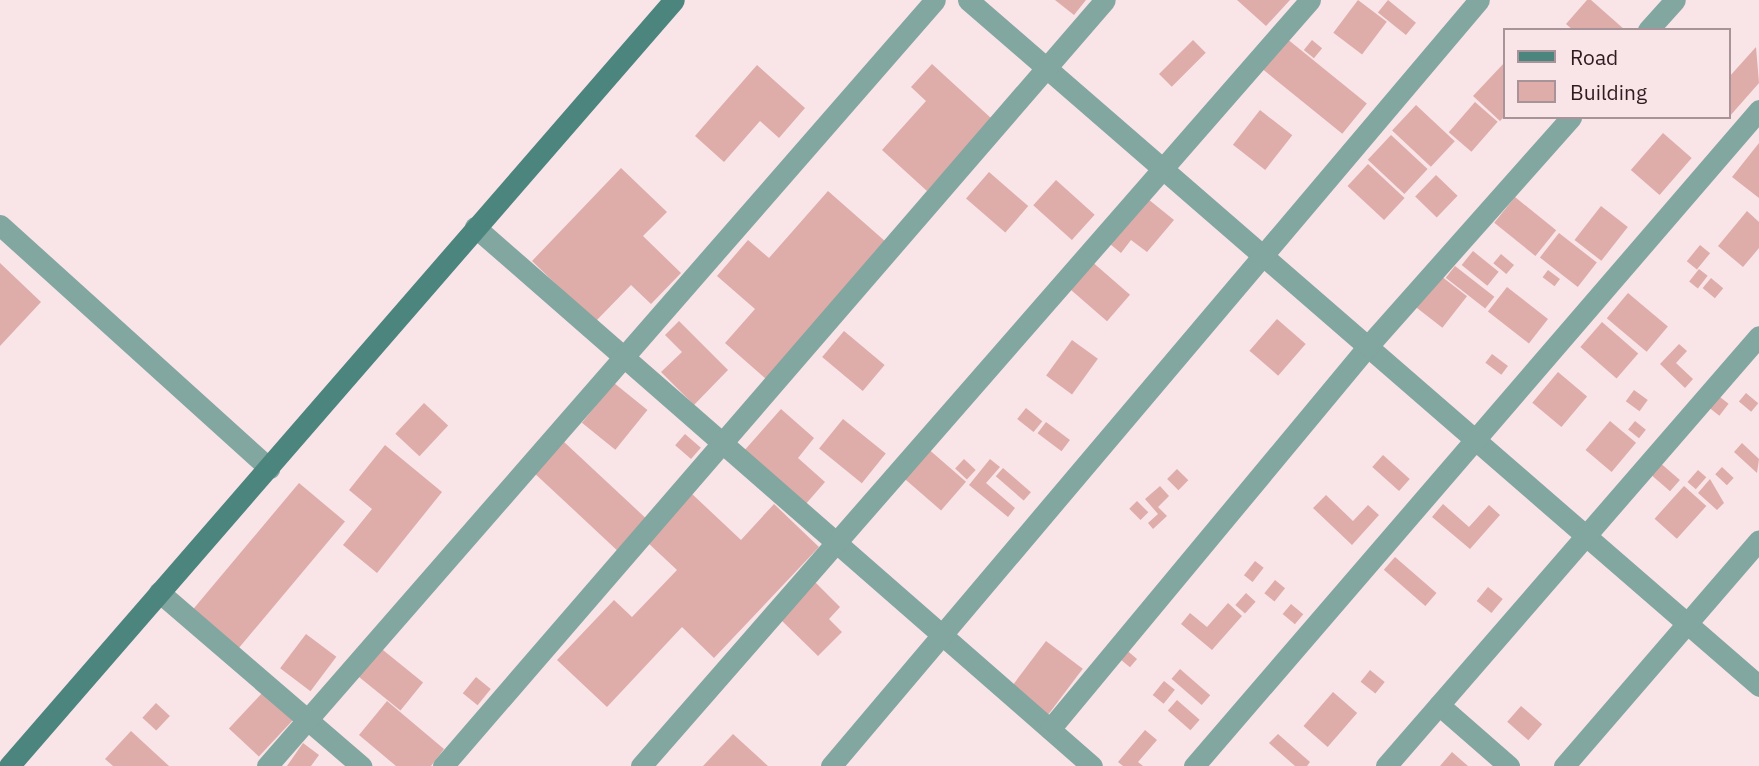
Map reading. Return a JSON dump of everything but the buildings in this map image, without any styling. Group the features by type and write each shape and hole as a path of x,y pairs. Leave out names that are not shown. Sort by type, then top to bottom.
{"street":[{"path":"9,766 674,0"},
{"path":"267,766 935,0"},
{"path":"968,0 1759,686"},
{"path":"443,766 1105,0"},
{"path":"641,766 1310,0"},
{"path":"831,766 1260,253 1479,0"},
{"path":"1650,28 1675,0"},
{"path":"1194,766 1759,110"},
{"path":"1050,729 1367,346 1569,119"},
{"path":"0,225 269,468"},
{"path":"475,227 626,353 1092,766"},
{"path":"1387,766 1759,336"},
{"path":"1564,766 1759,540"},
{"path":"159,592 361,766"},
{"path":"1440,705 1509,766"}]}
